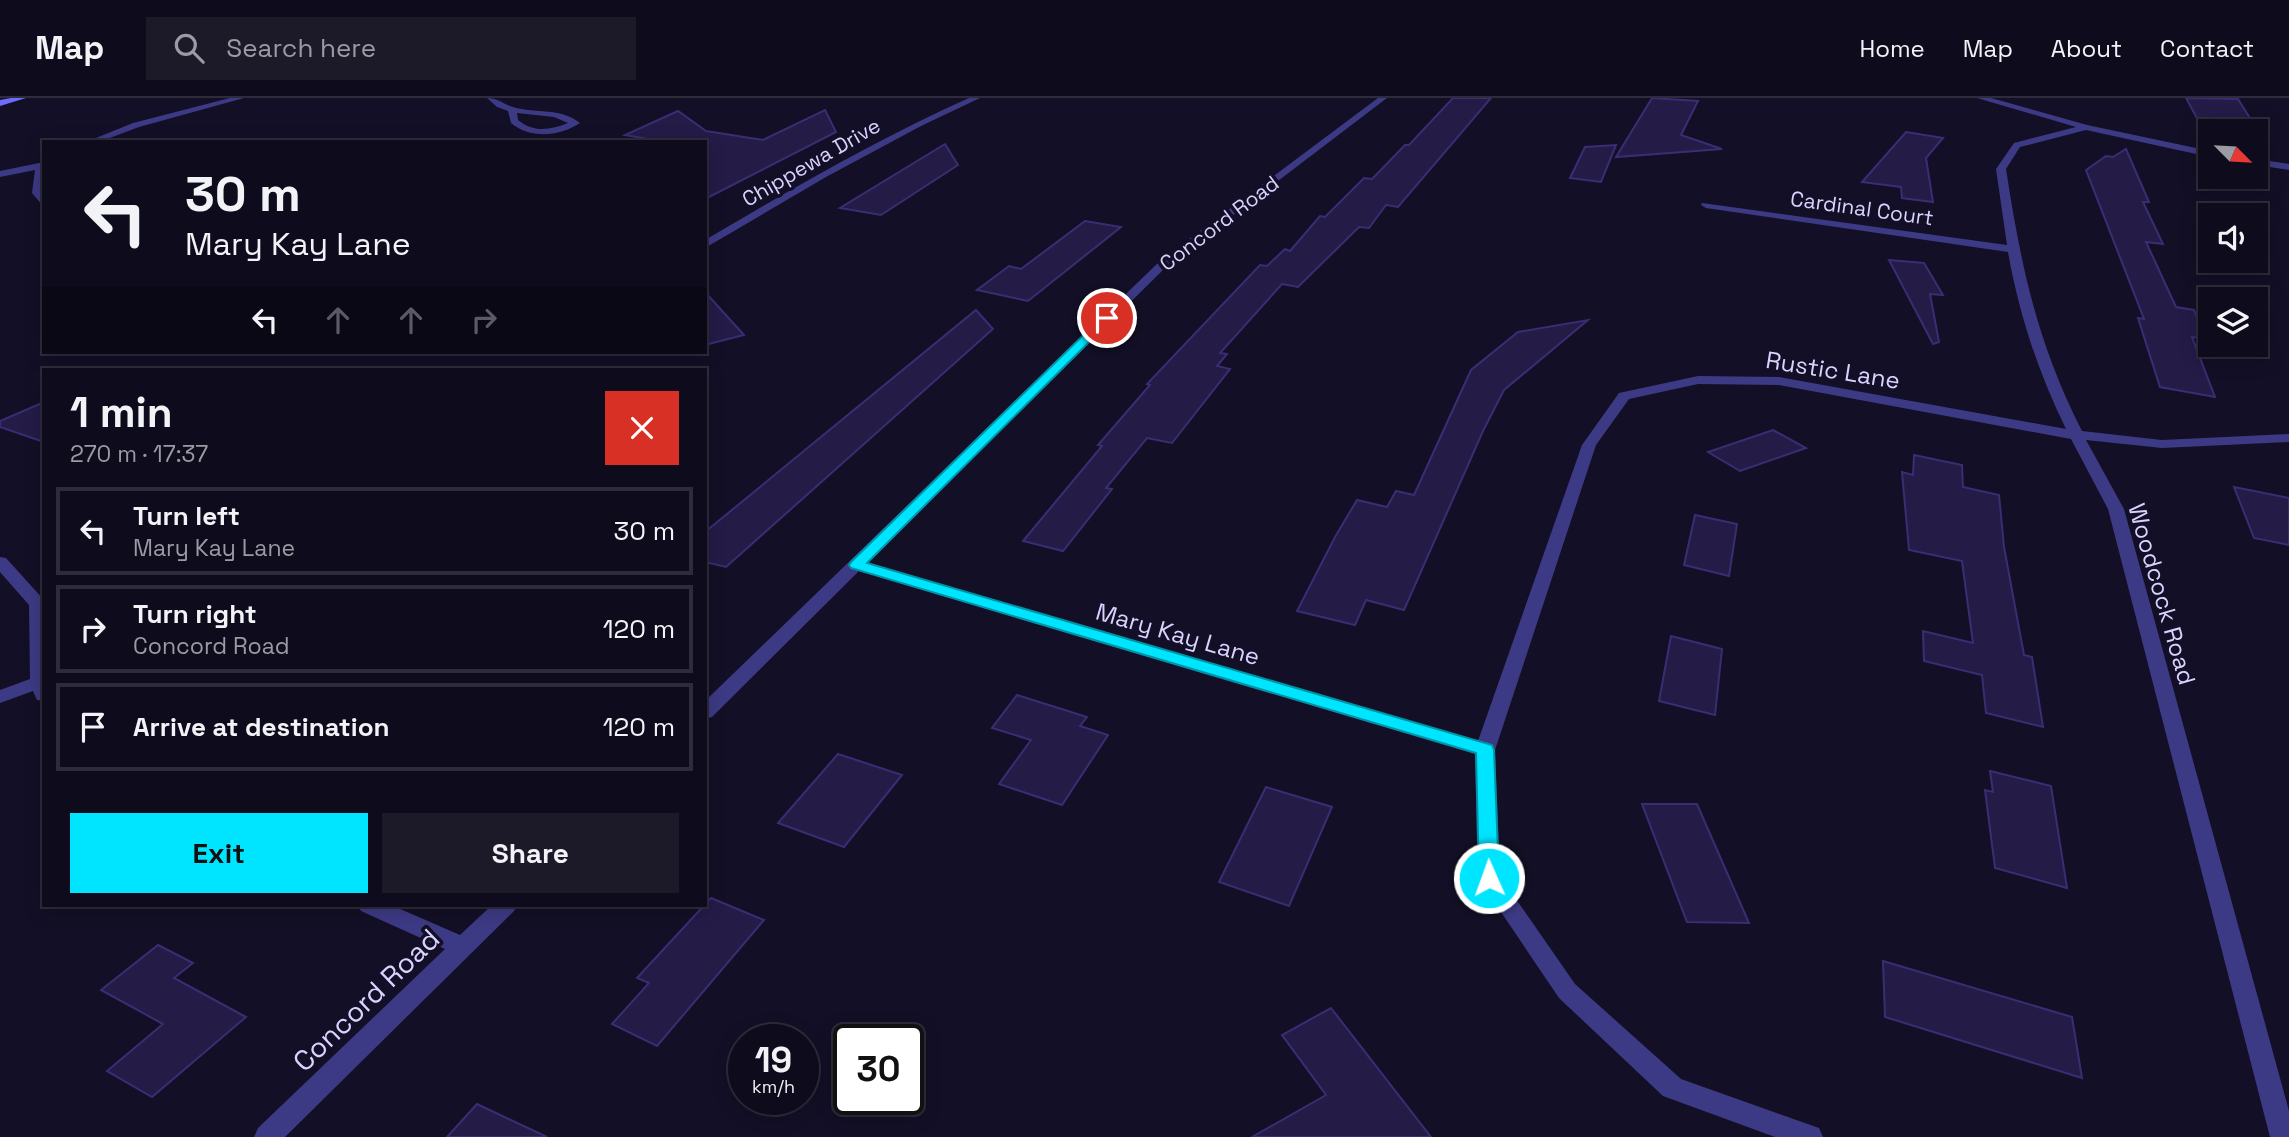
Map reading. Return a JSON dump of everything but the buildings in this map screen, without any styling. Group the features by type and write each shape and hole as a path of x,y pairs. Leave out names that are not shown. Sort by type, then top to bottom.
{"main road":[{"path":"0,103 22,98"}],"street":[{"path":"95,140 136,125 240,98"},
{"path":"491,98 512,112 561,117 575,123 544,133 530,132 514,121 512,112"},
{"name":"Chippewa Drive","path":"707,244 918,124 976,98"},
{"name":"Concord Road","path":"707,710 1165,262 1383,98"},
{"path":"1981,98 2087,127 2198,151"},
{"name":"Woodcock Road","path":"2087,127 2018,145 2001,169 2013,249 2039,352 2075,435 2116,509 2283,1137"},
{"path":"2268,164 2289,167"},
{"path":"0,174 42,166 37,193 42,201"},
{"name":"Cardinal Court","path":"1706,205 2013,249"},
{"name":"Rustic Lane","path":"1485,750 1589,445 1625,396 1698,380 1779,381 2075,435 2162,444 2289,438"},
{"path":"0,562 38,604 41,689 0,697"},
{"name":"Mary Kay Lane","path":"856,565 1485,750"},
{"path":"1485,750 1489,878 1567,992 1672,1088 1810,1137"},
{"path":"373,907 463,947"},
{"name":"Concord Road","path":"267,1137 504,907"}],"route":[{"path":"1107,318 856,565 1485,750 1489,878"}]}
